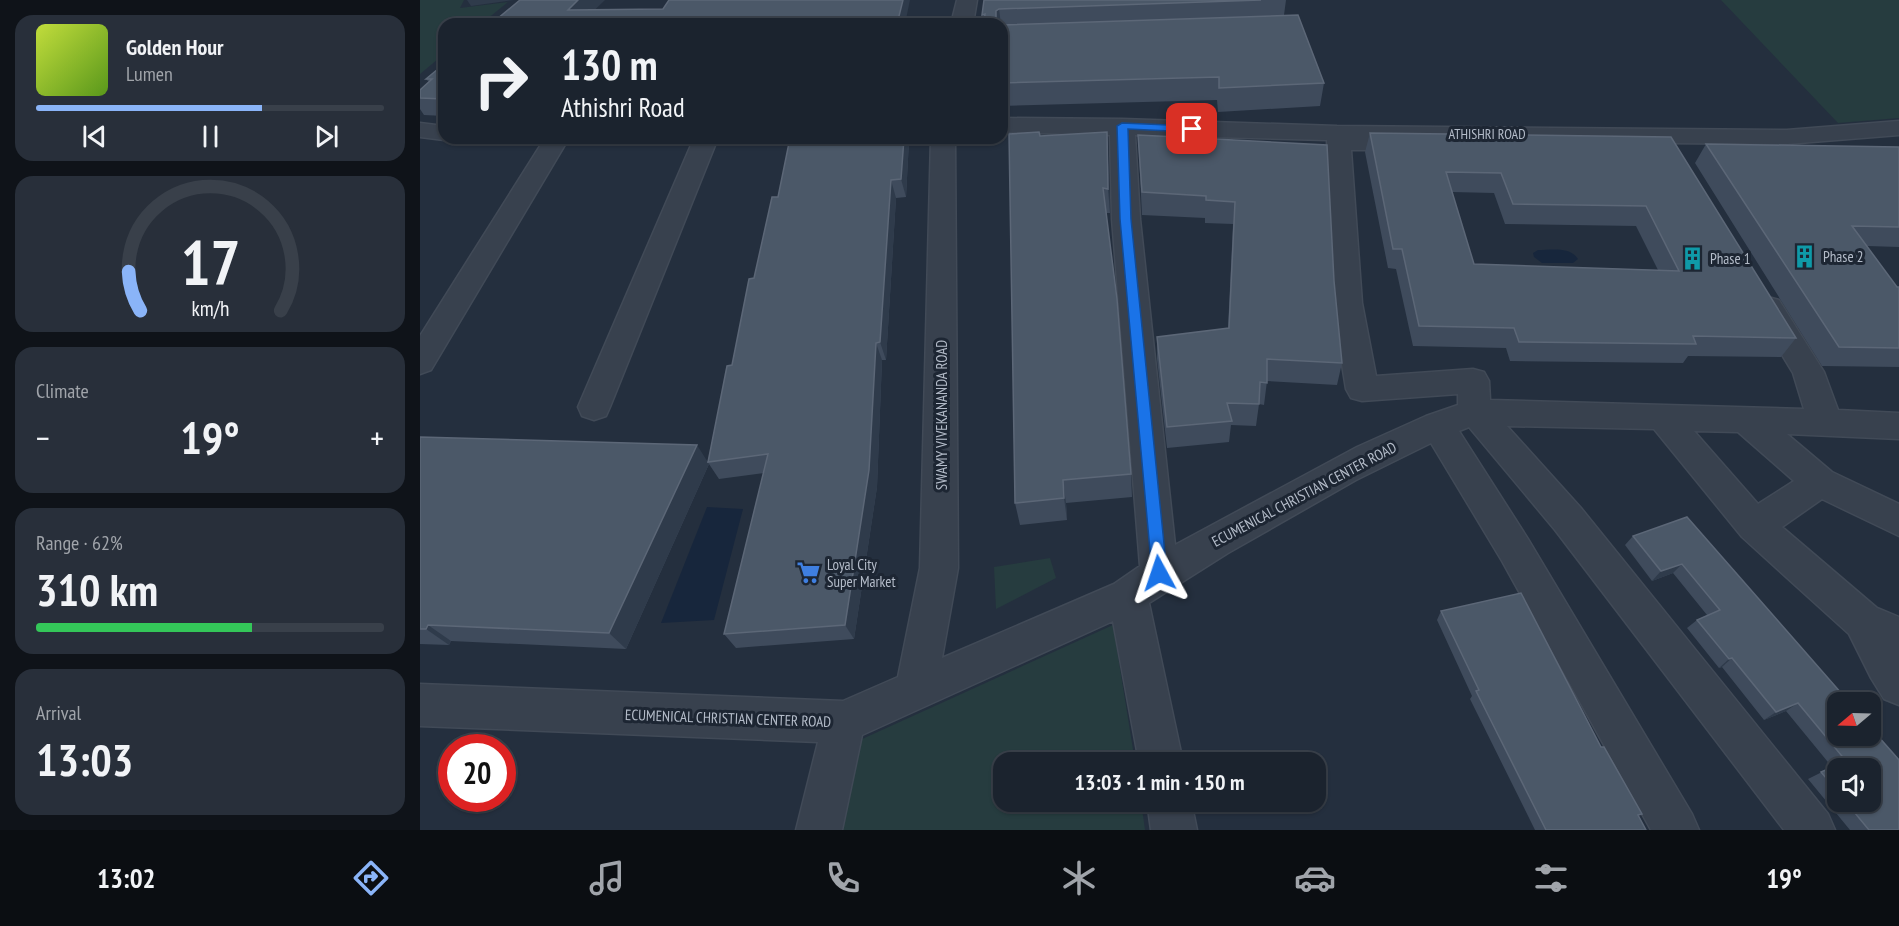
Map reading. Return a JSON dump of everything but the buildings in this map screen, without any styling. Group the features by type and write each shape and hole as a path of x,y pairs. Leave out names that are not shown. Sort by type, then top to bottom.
{"street":[{"path":"963,18 967,0"},
{"name":"ATHISHRI ROAD","path":"1008,125 1122,126 1337,133 1787,137 1899,128"},
{"path":"1122,126 1144,584 1160,752"},
{"path":"420,130 438,132"},
{"path":"1812,830 1568,519 1475,412 1473,381 1362,389 1347,303 1338,142 1673,152 1899,140"},
{"path":"420,362 553,144"},
{"path":"594,407 704,144"},
{"name":"SWAMY VIVEKANANDA ROAD","path":"916,690 939,568 943,144"},
{"path":"1758,290 1808,372 1826,424"},
{"name":"ECUMENICAL CHRISTIAN CENTER ROAD","path":"420,705 844,722 1144,584 1335,475 1438,424 1475,412 1746,419 1899,426"},
{"path":"1663,417 1755,526 1863,621 1899,636"},
{"path":"1746,419 1820,482 1899,521"},
{"path":"1438,424 1515,550 1676,830"},
{"path":"1755,526 1820,482"},
{"path":"1863,621 1885,664 1899,685"},
{"path":"819,830 844,722"},
{"path":"1170,812 1174,830"}],"green space":[{"path":"420,0 464,0 460,8 508,2 488,18 438,18 438,59 420,74"},
{"path":"1721,0 1899,0 1899,118 1838,123"},
{"path":"1050,558 1056,578 996,609 994,567"},
{"path":"1113,625 1133,752 993,752 993,812 1143,812 1145,830 841,830 860,740"}],"water":[{"path":"1538,250 1565,250 1578,259 1573,263 1542,263 1534,257 1533,253"},
{"path":"707,507 743,509 714,620 661,623"}],"place":[{"name":"Phase 2","path":"1805,256"},
{"name":"Phase 1","path":"1692,258"},
{"name":"Loyal City Super Market","path":"809,573"}],"route":[{"path":"1159,573 1126,219 1122,126 1192,129"}]}
